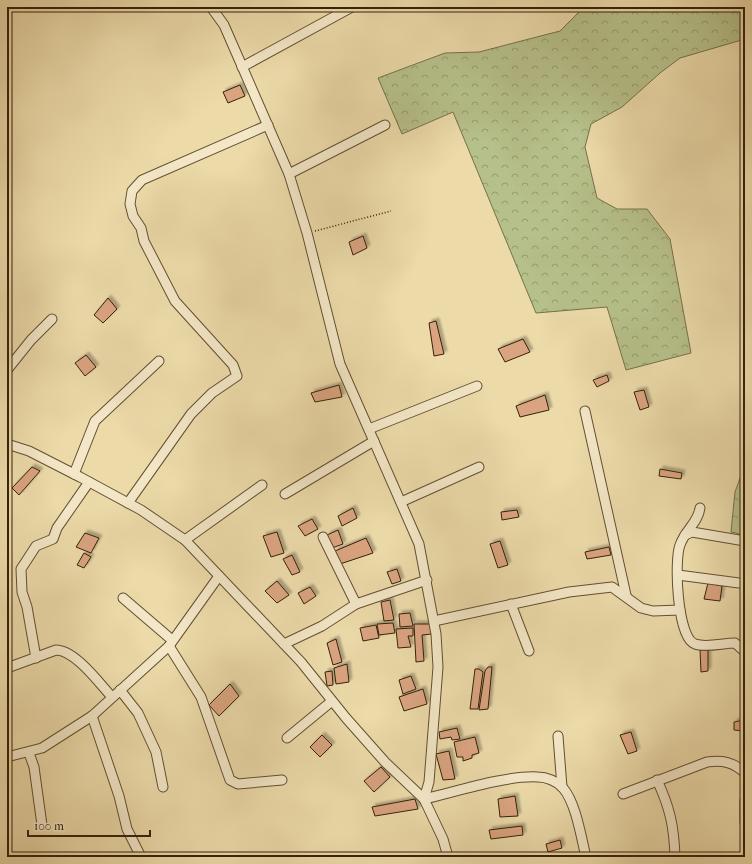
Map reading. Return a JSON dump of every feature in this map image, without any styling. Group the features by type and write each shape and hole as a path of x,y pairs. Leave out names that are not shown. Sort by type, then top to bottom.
{"street":[{"path":"211,7 224,25 289,174 307,233 340,364 419,544 434,621 438,667 429,782 424,799"},
{"path":"242,66 352,7"},
{"path":"128,503 191,414 212,393 237,376 233,365 181,308 169,290 144,241 141,228 133,216 130,204 132,191 142,180 268,125"},
{"path":"289,174 385,125"},
{"path":"7,370 30,340 52,319"},
{"path":"74,474 95,420 159,361"},
{"path":"368,429 477,386"},
{"path":"585,411 626,595"},
{"path":"285,494 374,441"},
{"path":"8,443 29,451 128,503 185,540 284,644 332,702 385,762 424,799 443,838 448,857"},
{"path":"401,502 479,467"},
{"path":"36,658 27,607 22,592 21,569 36,546 53,539 57,528 89,482"},
{"path":"185,540 262,484"},
{"path":"700,508 699,517 685,535 680,545 678,575 680,610 685,635 695,644 705,645 735,643 745,652"},
{"path":"685,535 692,532 745,542"},
{"path":"323,537 356,604"},
{"path":"678,575 739,583"},
{"path":"7,757 29,753 42,748 92,716 171,643 219,576"},
{"path":"284,644 322,626 356,604 427,580"},
{"path":"434,621 569,592 612,587 626,595 641,608 653,611 680,610"},
{"path":"123,598 171,643 201,697 230,780 238,784 282,780"},
{"path":"511,604 529,651"},
{"path":"7,668 56,650 63,650 72,655 112,697"},
{"path":"120,690 138,713 156,752 163,787"},
{"path":"287,738 332,702"},
{"path":"92,716 119,796 127,829 141,857"},
{"path":"558,736 562,787"},
{"path":"29,753 34,767 42,825"},
{"path":"622,794 707,762 730,762 745,773"},
{"path":"424,799 508,780 538,777 554,780 562,787 568,796 578,823 586,857"},
{"path":"657,780 671,814 674,828 675,857"},
{"path":"745,800 745,822"}],"path":[{"path":"307,233 390,211"}],"green space":[{"path":"579,7 745,7 745,39 680,58 660,73 622,107 591,124 585,147 597,198 617,209 647,209 670,239 691,353 626,370 607,307 536,313 453,112 402,134 378,78 445,53 479,52 560,31 579,12"},
{"path":"743,373 745,373 745,535 731,532 735,492 743,470"}],"building":[{"path":"240,85 245,96 228,103 223,92"},
{"path":"363,236 367,248 353,255 349,242"},
{"path":"108,298 117,309 103,323 94,315"},
{"path":"436,321 444,354 434,356 429,323"},
{"path":"523,339 530,352 505,362 498,349"},
{"path":"86,355 96,367 85,376 75,363"},
{"path":"607,375 609,381 597,387 593,380"},
{"path":"339,385 342,397 315,402 311,393"},
{"path":"644,390 649,407 640,410 634,392"},
{"path":"545,395 549,410 520,417 516,406"},
{"path":"32,467 40,471 19,495 12,488"},
{"path":"660,469 682,473 681,479 659,476"},
{"path":"353,508 357,518 342,526 338,516"},
{"path":"517,510 519,517 502,520 501,512"},
{"path":"312,519 318,529 305,536 298,526"},
{"path":"338,530 343,544 332,548 327,535"},
{"path":"277,532 284,553 271,557 263,536"},
{"path":"85,533 99,538 91,553 76,547"},
{"path":"366,538 373,553 340,564 335,551"},
{"path":"500,541 508,565 498,568 490,544"},
{"path":"609,547 611,555 587,559 585,552"},
{"path":"84,553 91,557 84,568 77,565"},
{"path":"292,555 300,572 292,575 283,559"},
{"path":"397,569 401,581 392,584 387,572"},
{"path":"277,581 289,595 277,603 265,591"},
{"path":"708,583 722,586 720,601 704,599"},
{"path":"310,587 316,596 304,604 298,593"},
{"path":"390,600 394,620 384,621 381,602"},
{"path":"410,613 413,626 400,627 399,614"},
{"path":"393,623 395,633 379,635 377,624"},
{"path":"414,624 431,624 432,634 422,635 424,661 416,662"},
{"path":"376,625 379,638 363,641 360,628"},
{"path":"413,628 413,636 408,636 411,647 398,648 396,629"},
{"path":"336,639 342,662 333,665 327,643"},
{"path":"700,650 708,650 708,671 701,672"},
{"path":"347,664 349,682 336,684 334,668"},
{"path":"488,667 492,667 488,709 479,710 485,671"},
{"path":"475,669 479,669 483,672 478,709 470,709"},
{"path":"332,671 333,685 327,686 325,672"},
{"path":"411,676 416,689 403,694 399,680"},
{"path":"230,684 239,696 219,716 209,705"},
{"path":"423,689 427,704 404,711 399,697"},
{"path":"744,720 743,731 734,730 734,722"},
{"path":"457,728 460,739 452,740 451,737 440,739 439,732"},
{"path":"631,732 637,751 628,754 620,735"},
{"path":"322,735 332,745 320,757 310,747"},
{"path":"475,737 479,753 472,755 472,758 463,761 463,757 457,757 454,742"},
{"path":"449,751 455,779 443,780 436,754"},
{"path":"381,767 390,777 374,792 364,781"},
{"path":"515,796 518,816 500,817 498,799"},
{"path":"415,799 418,809 375,816 372,807"},
{"path":"522,826 523,835 491,839 489,830"},
{"path":"560,840 562,848 548,852 546,844"}]}
